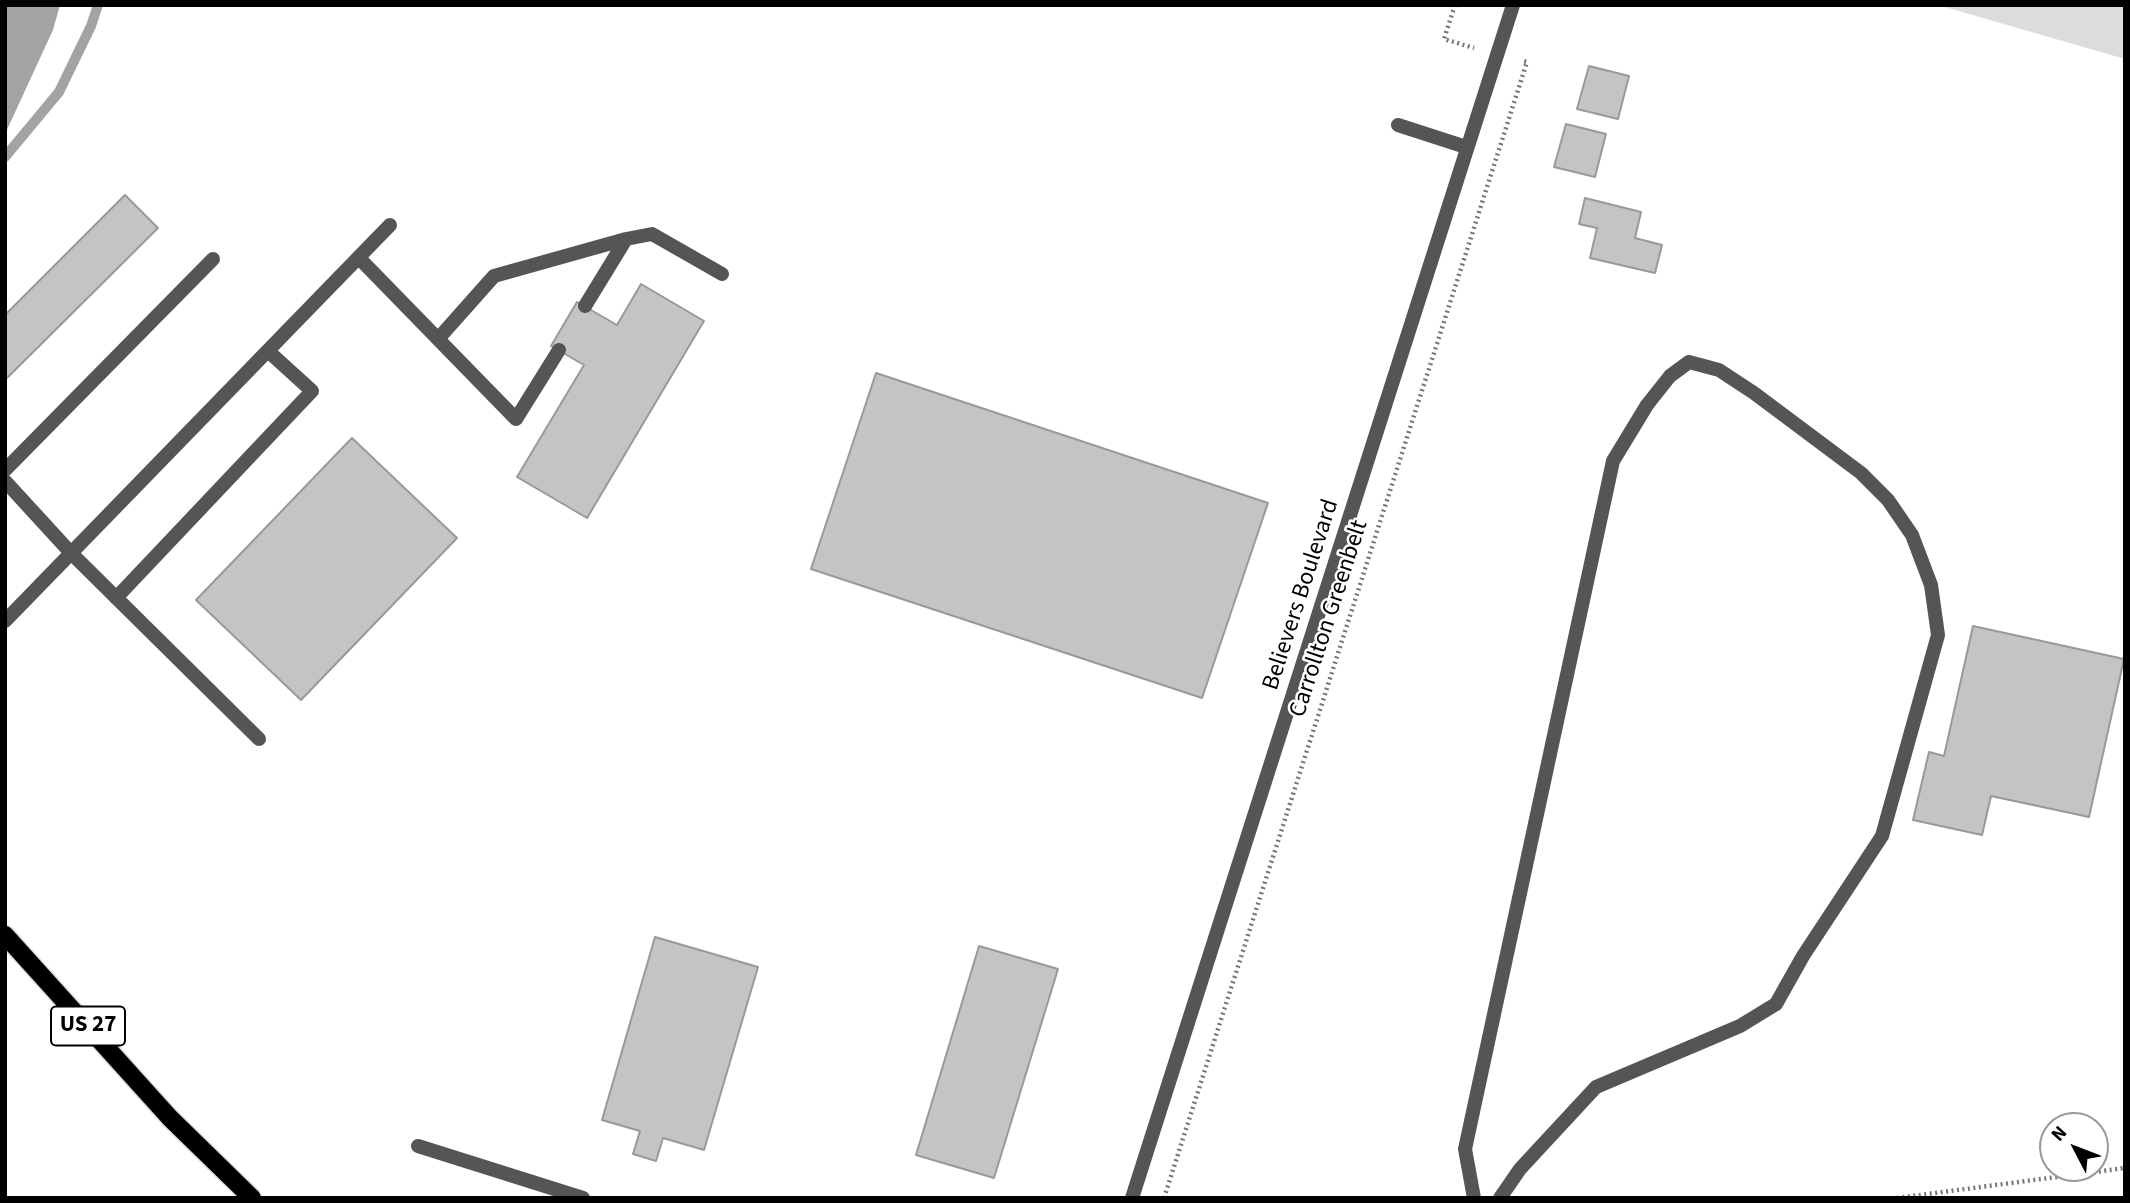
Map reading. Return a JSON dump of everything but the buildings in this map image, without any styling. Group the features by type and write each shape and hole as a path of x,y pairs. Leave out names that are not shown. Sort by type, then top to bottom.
{"main road":[{"name":"US 27","path":"5,935 170,1118 252,1198"}],"street":[{"name":"Believers Boulevard","path":"1132,1198 1513,5"},
{"path":"1398,125 1466,147"},
{"path":"5,621 390,225"},
{"path":"438,339 494,276 626,239 652,234 722,274"},
{"path":"585,306 626,239"},
{"path":"359,258 516,419 559,350"},
{"path":"5,470 213,259"},
{"path":"116,598 312,391 268,351"},
{"path":"1474,1198 1465,1149 1612,461 1647,405 1670,376 1689,362 1719,370 1754,393 1861,473 1888,500 1912,535 1931,585 1938,635 1882,836 1803,956 1776,1004 1740,1026 1596,1087 1520,1169 1500,1198"},
{"path":"5,481 71,553 259,739"},
{"path":"418,1146 583,1198"}],"path":[{"path":"1455,5 1444,39 1476,48"},
{"name":"Carrollton Greenbelt","path":"1164,1198 1527,62 1515,59"},
{"path":"1897,1198 2125,1168"}],"shaded area":[{"path":"5,5 60,5 53,30 5,134"},
{"path":"1938,5 2125,5 2125,59"}],"waterway":[{"path":"5,157 59,92 91,26 98,5"}]}
